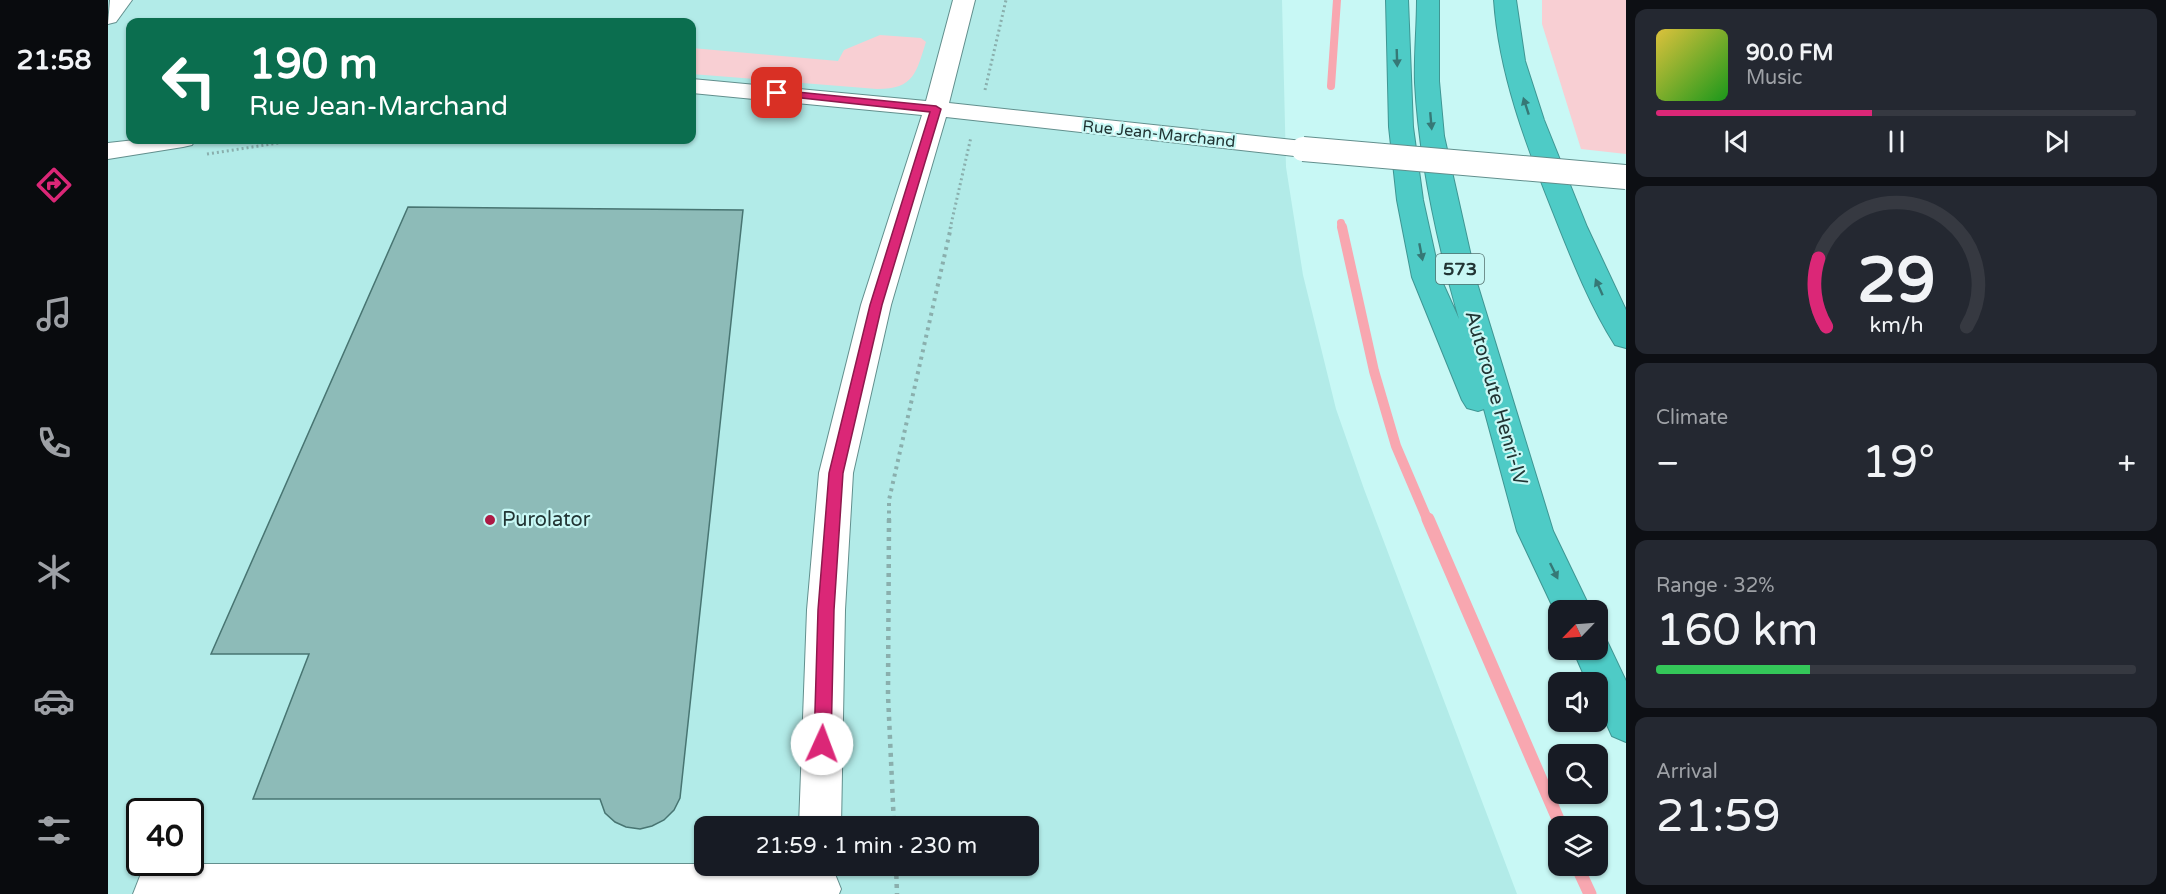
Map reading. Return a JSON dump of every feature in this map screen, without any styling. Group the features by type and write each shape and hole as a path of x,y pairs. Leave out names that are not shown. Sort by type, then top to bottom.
{"highway":[{"path":"1397,0 1401,127 1410,200 1426,277 1535,531"},
{"name":"Autoroute Henri-IV","path":"1428,0 1427,81 1432,136 1463,283 1535,531 1568,600"},
{"path":"1506,0 1506,27 1525,105 1566,213 1606,302 1626,338"},
{"path":"1597,660 1626,724"}],"street":[{"path":"108,17 121,0"},
{"path":"820,816 826,610 836,473 876,305 936,109 964,0"},
{"name":"Rue Jean-Marchand","path":"696,86 936,109 1303,149 1626,177"},
{"path":"108,151 156,144"},
{"path":"154,894 158,886 695,890 819,883"}],"path":[{"path":"984,94 1006,0"},
{"path":"894,816 888,695 889,500 972,136"},
{"path":"896,876 897,894"}],"shaded area":[{"path":"108,0 1282,0 1286,167 1303,275 1336,409 1517,894 108,894"},
{"path":"1542,0 1626,0 1626,154 1581,149 1542,24"},
{"path":"880,35 921,38 926,42 912,77 899,86 890,88 877,89 696,74 696,48 838,61 844,50"}],"building":[{"name":"Purolator","path":"408,207 743,210 680,798 674,810 664,820 652,826 640,829 626,827 615,822 605,813 600,799 253,799 309,654 211,654"}],"waterway":[{"path":"1331,86 1337,0"},
{"path":"1341,223 1342,229"},
{"path":"1342,227 1374,371 1396,446 1428,521"},
{"path":"1428,519 1557,816"},
{"path":"1582,876 1590,894"}],"place":[{"name":"Purolator","path":"490,520"}],"route":[{"path":"777,93 936,109 876,305 836,473 826,610 822,744"}]}
